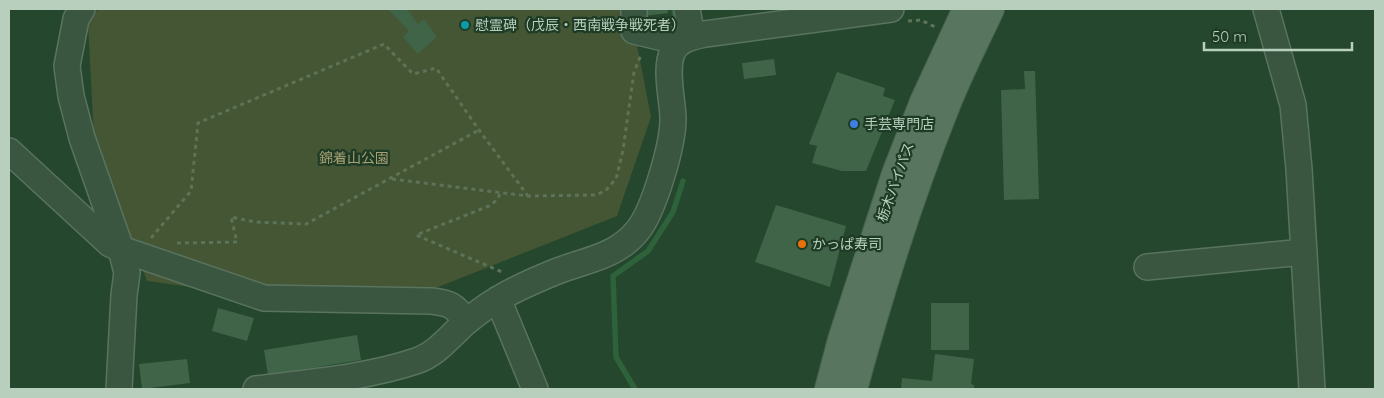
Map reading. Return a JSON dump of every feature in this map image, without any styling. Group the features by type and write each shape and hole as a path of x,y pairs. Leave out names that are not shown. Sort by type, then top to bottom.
{"main road":[{"name":"栃木バイパス","path":"829,389 845,331 896,174 924,102 967,9"},
{"name":"栃木バイパス","path":"853,389 919,177 947,103 990,9"}],"street":[{"path":"82,9 76,19 67,66 71,96 82,138 121,249 127,273 118,389"},
{"path":"634,9 634,31 686,39 897,15"},
{"path":"256,389 367,381 418,360 439,348 466,322 498,299 555,272 603,256 623,246 639,229 657,189 672,135 670,66 672,52 686,39 687,9"},
{"path":"1266,9 1293,105 1312,389"},
{"path":"9,151 110,244 121,249 264,298 431,300 446,302 458,309 466,322"},
{"path":"1147,267 1304,252"},
{"path":"498,299 535,389"}],"path":[{"path":"897,15 921,20 937,28 934,36"},
{"path":"391,179 528,196 595,195 605,191 616,179 623,150 634,72 648,34"},
{"path":"121,249 146,244 191,191 198,123 384,44 414,74 436,68 528,196"},
{"path":"173,243 236,242 231,217 255,222 306,224 479,130"},
{"path":"500,194 497,200 489,206 416,235 530,284"}],"green space":[{"name":"錦着山公園","path":"98,9 630,9 651,117 617,216 375,312 147,281 94,137 88,24"}],"building":[{"path":"388,9 407,9 418,24 424,19 437,37 418,54 403,37 409,31"},
{"path":"643,9 667,9 668,13 644,16"},
{"path":"774,59 776,75 744,79 742,63"},
{"path":"1024,71 1035,71 1039,199 1004,200 1001,90 1025,89"},
{"path":"837,72 885,88 883,96 895,100 866,171 842,171 812,163 817,146 809,144"},
{"name":"かっぱ寿司","path":"776,205 846,226 830,287 755,262"},
{"path":"931,303 969,303 969,350 931,350"},
{"path":"218,308 254,318 247,341 212,331"},
{"path":"357,335 361,360 268,375 264,350"},
{"path":"935,354 974,359 971,384 974,385 974,389 901,389 902,378 932,381"},
{"path":"187,359 190,383 142,389 139,364"}],"waterway":[{"path":"674,9 675,18"},
{"path":"635,389 616,357 613,276 648,251 673,212 683,181"}],"place":[{"name":"慰霊碑（戊辰・西南戦争戦死者）","path":"465,25"},
{"name":"手芸専門店","path":"854,124"},
{"name":"かっぱ寿司","path":"802,244"}]}
